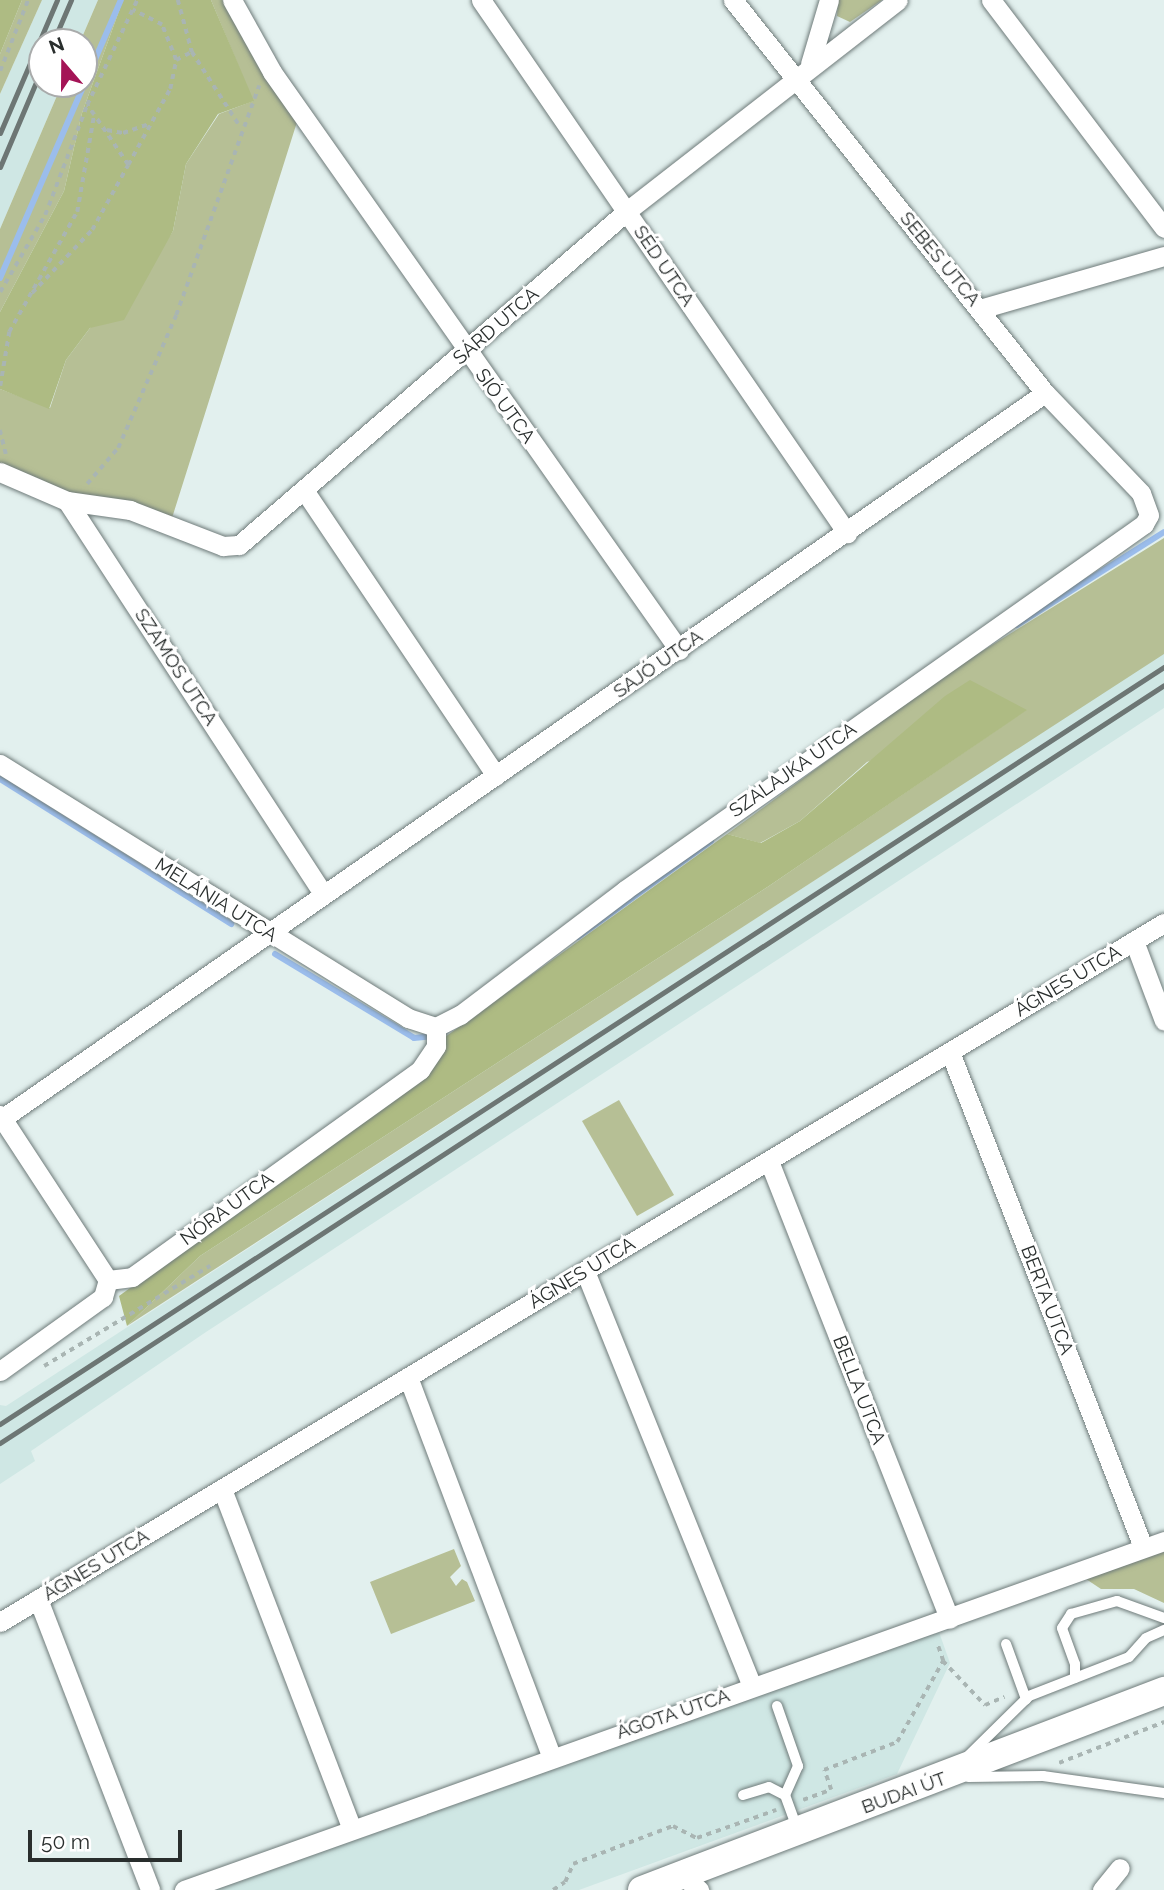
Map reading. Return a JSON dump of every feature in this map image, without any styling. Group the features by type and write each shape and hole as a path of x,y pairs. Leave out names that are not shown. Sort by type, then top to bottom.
{"main road":[{"name":"BUDAI ÚT","path":"642,1890 691,1883 799,1832 1164,1691"}],"street":[{"name":"SIÓ UTCA","path":"232,0 267,65 467,353 679,650"},
{"name":"SÉD UTCA","path":"481,0 847,533"},
{"name":"SEBES UTCA","path":"733,0 802,71 1045,394 1141,493 1149,515"},
{"path":"802,71 829,0"},
{"name":"SÁRD UTCA","path":"67,501 130,510 233,548 467,353 626,211 802,71 898,0"},
{"path":"991,0 1164,228"},
{"path":"980,309 1164,256"},
{"name":"SAJÓ UTCA","path":"1,1117 1045,394"},
{"path":"0,472 67,501"},
{"path":"304,490 496,776"},
{"name":"SZAMOS UTCA","path":"67,501 323,894"},
{"name":"SZALAJKA UTCA","path":"437,1034 635,883 1136,530 1149,515"},
{"name":"MELÁNIA UTCA","path":"0,764 437,1034"},
{"name":"ÁGNES UTCA","path":"0,1622 1164,923"},
{"path":"1134,941 1164,1021"},
{"name":"NÓRA UTCA","path":"108,1280 132,1277 409,1078 430,1059 437,1034"},
{"name":"BERTA UTCA","path":"950,1052 1143,1547"},
{"path":"0,1371 103,1297 108,1280 1,1117"},
{"name":"BELLA UTCA","path":"769,1161 948,1619"},
{"path":"585,1271 752,1686"},
{"path":"408,1377 551,1756"},
{"path":"222,1489 352,1829"},
{"name":"ÁGOTA UTCA","path":"184,1890 551,1756 948,1619 1164,1541"},
{"path":"38,1599 150,1890"},
{"path":"1102,1890 1120,1868"}],"lane":[{"path":"1075,1678 1075,1664 1062,1628 1071,1614 1118,1601 1164,1618"},
{"path":"946,1777 1024,1694 1129,1657 1146,1638 1164,1630"},
{"path":"1006,1644 1024,1694"},
{"path":"777,1706 797,1766 785,1794 799,1832"},
{"path":"946,1777 1024,1776 1164,1793"},
{"path":"743,1796 769,1787 785,1794"}],"path":[{"path":"0,71 28,0"},
{"path":"0,292 45,215 87,105 137,0"},
{"path":"178,0 192,52 241,128"},
{"path":"26,300 92,230 170,89 176,60 162,25 133,10"},
{"path":"176,60 192,52"},
{"path":"67,501 104,468 118,448 176,315 241,128 267,65"},
{"path":"87,105 128,165"},
{"path":"0,386 9,332 77,212 94,115"},
{"path":"104,129 123,133 150,124"},
{"path":"42,1367 210,1266"},
{"path":"943,1661 985,1705 1024,1694"},
{"path":"1024,1776 1164,1723"}],"shaded area":[{"path":"42,0 98,0 86,28 29,28"},
{"path":"28,31 28,98 56,98 0,229 0,94"},
{"path":"1164,653 1164,708 206,1332 31,1451 35,1461 0,1484 0,1405 6,1406"},
{"path":"939,1632 950,1663 897,1774 579,1890 202,1890"}],"green space":[{"path":"0,0 22,0 0,54"},
{"path":"22,0 42,0 0,94 0,54"},
{"path":"98,0 123,0 98,69 98,28 86,28"},
{"path":"123,0 211,0 254,101 218,114 186,164 173,231 124,320 90,328 66,360 49,409 0,389 0,312 64,191 87,98 98,98 98,69"},
{"path":"211,0 228,0 297,122 172,518 66,495 0,468 0,389 50,408 66,360 90,328 150,266 173,231 186,164 219,114 253,101"},
{"path":"838,0 882,0 850,22 837,16"},
{"path":"56,98 87,98 64,191 0,312 0,229"},
{"path":"1164,538 1164,654 127,1326 200,1256 769,886 1026,710 867,762 800,821 760,843 727,834 947,673"},
{"path":"970,680 1027,710 769,886 200,1256 127,1326 119,1296 316,1153 445,1037 727,834 761,843 800,821 945,696"},
{"path":"619,1100 674,1195 637,1216 582,1121"},
{"path":"454,1549 461,1566 450,1577 456,1586 462,1579 467,1582 475,1601 391,1634 370,1582"},
{"path":"1164,1551 1164,1603 1134,1589 1101,1589 1086,1579"}],"waterway":[{"path":"0,278 121,0"},
{"path":"1017,625 1164,532"},
{"path":"0,779 231,924"},
{"path":"578,937 711,841"},
{"path":"275,954 414,1038 434,1036"}],"railway":[{"path":"0,133 57,0"},
{"path":"59,28 71,0"},
{"path":"0,167 29,98"},
{"path":"0,1424 1164,667"},
{"path":"0,1443 1164,685"}]}
